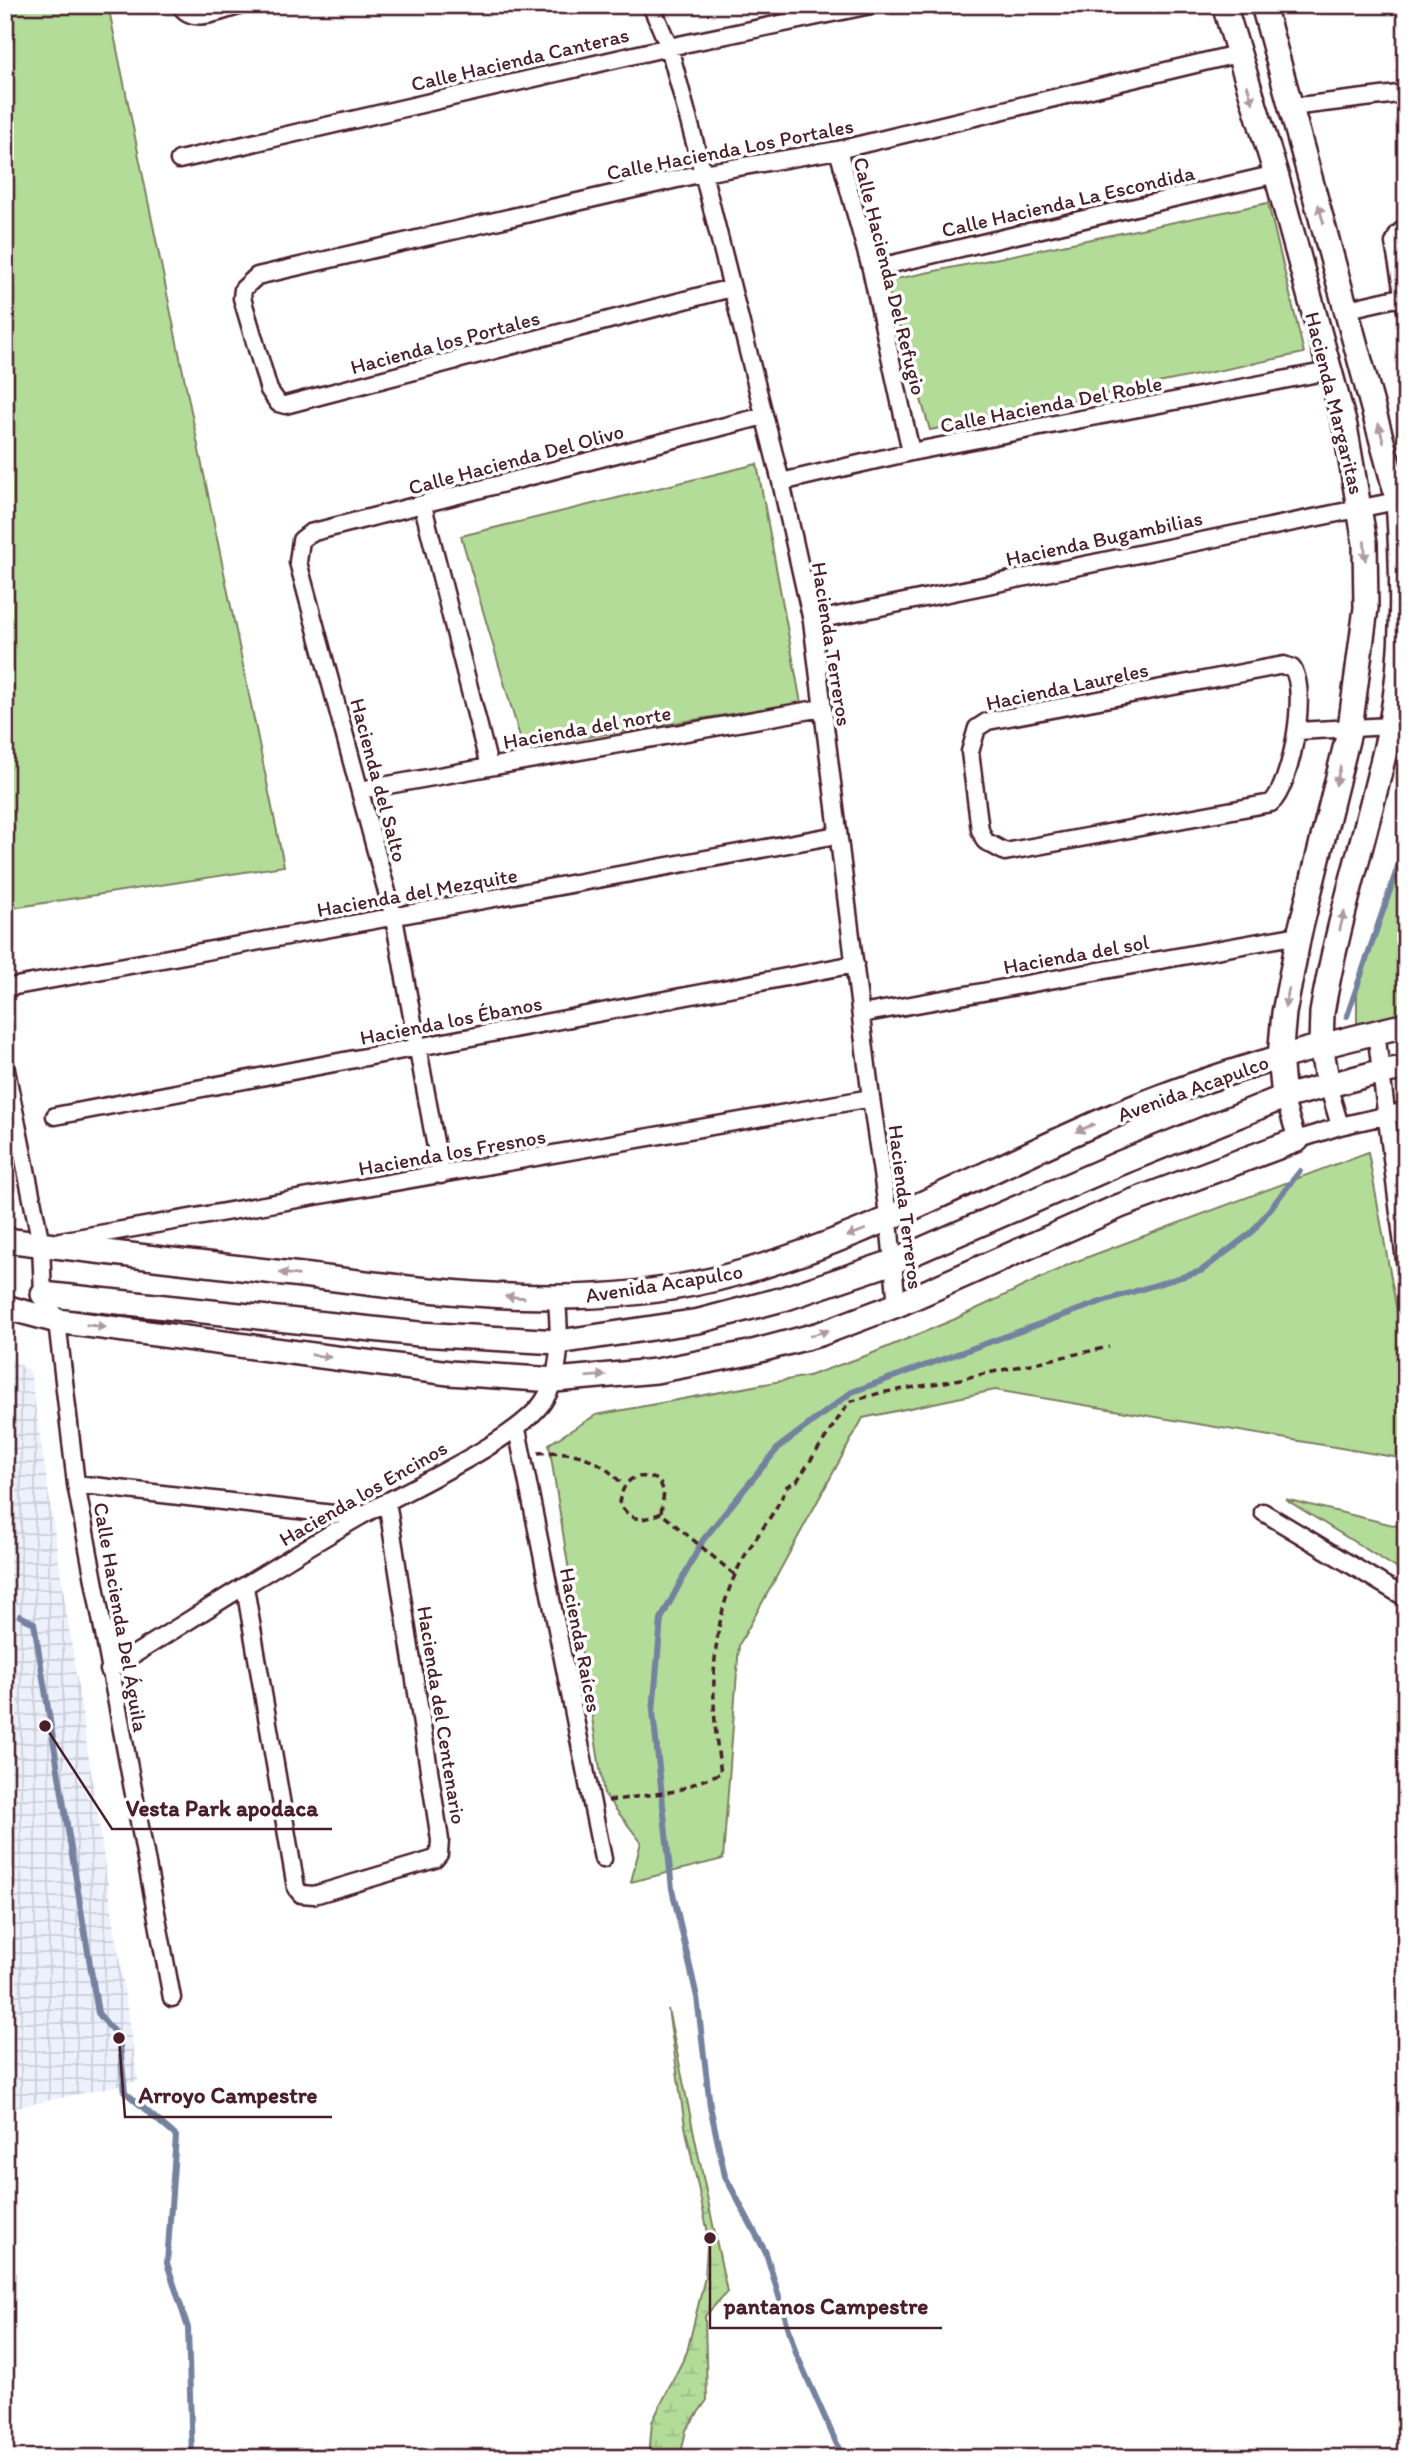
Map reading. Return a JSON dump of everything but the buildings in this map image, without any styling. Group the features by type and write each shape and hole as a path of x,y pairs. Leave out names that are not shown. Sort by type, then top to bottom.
{"street":[{"path":"180,5 186,13 196,17 242,5"},
{"name":"Hacienda Terreros","path":"651,5 669,47 703,173 781,482 812,621 837,835 889,1221 897,1305"},
{"name":"Calle Hacienda Canteras","path":"179,160 669,47 871,5"},
{"name":"Hacienda Margaritas","path":"1224,5 1276,174 1354,463 1366,543 1366,608 1350,728 1299,935 1284,1013 1280,1057 1284,1097 1297,1140"},
{"name":"Hacienda Margaritas","path":"1263,5 1402,499 1401,638 1390,726 1321,1013 1321,1045 1340,1126"},
{"name":"Calle Hacienda Los Portales","path":"242,298 243,289 257,276 703,173 838,150 1237,54"},
{"path":"1291,107 1406,93"},
{"name":"Calle Hacienda Del Refugio","path":"838,150 870,269 911,452"},
{"name":"Calle Hacienda La Escondida","path":"870,269 1276,174"},
{"path":"1348,309 1404,303 1394,243 1398,234 1406,227"},
{"name":"Hacienda los Portales","path":"242,298 269,390 278,403 285,405 731,288"},
{"name":"Calle Hacienda Del Roble","path":"781,482 911,452 1329,371"},
{"name":"Calle Hacienda Del Olivo","path":"298,562 301,540 310,533 764,416"},
{"name":"Hacienda Bugambilias","path":"812,621 1402,499"},
{"path":"423,506 489,766"},
{"name":"Hacienda del Salto","path":"298,562 394,918 441,1175"},
{"name":"Hacienda Laureles","path":"1284,665 1292,668 1300,683 1297,731 1280,790 1276,799 1266,805 1005,852 985,841 980,830 970,752 977,728 988,722 1284,665"},
{"name":"Hacienda del norte","path":"360,790 822,708"},
{"path":"1297,731 1390,726"},
{"name":"Hacienda del Mezquite","path":"5,988 837,835"},
{"name":"Hacienda del sol","path":"860,1014 1299,935"},
{"name":"Hacienda los Ébanos","path":"55,1116 855,964"},
{"name":"Avenida Acapulco","path":"5,1240 440,1292 557,1299 624,1294 712,1280 784,1261 889,1221 1125,1111 1280,1057 1406,1025"},
{"path":"1376,1032 1406,1269"},
{"name":"Calle Hacienda Del Águila","path":"5,1065 41,1244 43,1294 57,1321 76,1484 172,1997"},
{"path":"1284,1097 1328,1084 1406,1068"},
{"name":"Avenida Acapulco","path":"43,1294 419,1334 559,1342 699,1321 783,1299 893,1262 1118,1164 1284,1097"},
{"name":"Hacienda los Fresnos","path":"41,1244 871,1098"},
{"path":"5,1307 57,1321 449,1373 555,1380 656,1371 737,1356 820,1334 897,1305 1120,1206 1297,1140 1340,1126 1406,1111"},
{"name":"Hacienda los Encinos","path":"109,1670 359,1517 517,1429 544,1401 555,1380 559,1342 557,1299"},
{"name":"Hacienda Raíces","path":"517,1429 603,1859"},
{"path":"76,1484 359,1517"},
{"name":"Hacienda del Centenario","path":"245,1587 296,1888 301,1894 314,1895 435,1859 439,1854 440,1840 387,1501"},
{"path":"1263,1512 1406,1598"}],"path":[{"path":"592,1805 676,1791 721,1773 716,1733 716,1662 721,1621 735,1574 781,1502 787,1486 797,1481 849,1402 1109,1348"},
{"path":"522,1454 559,1451 578,1455 605,1465 623,1485"},
{"path":"639,1477 659,1480 664,1492 661,1513 645,1520 635,1520 624,1512 618,1502 623,1485 639,1477"},
{"path":"661,1513 735,1574"}],"shaded area":[{"path":"5,1356 30,1371 138,2081 5,2110"}],"green space":[{"path":"5,5 108,5 284,866 5,909"},
{"path":"1268,203 1304,353 930,430 886,281"},
{"path":"757,464 801,703 523,747 461,536"},
{"path":"1406,843 1406,1013 1357,1034 1357,986"},
{"path":"1368,1152 1406,1360 1406,1459 995,1390 863,1418 739,1645 723,1859 631,1882 641,1842 604,1794 549,1444 596,1415 808,1376 868,1355 953,1320 1072,1263"},
{"path":"1285,1499 1406,1528 1406,1574"},
{"path":"668,2009 727,2292 705,2316 707,2400 686,2430 680,2458 649,2458 652,2422 687,2352 705,2277 708,2233 685,2126"}],"waterway":[{"path":"1347,1016 1406,843"},
{"path":"843,2458 796,2353 766,2253 725,2176 710,2106 697,1997 672,1889 653,1712 661,1619 703,1540 779,1447 852,1392 1103,1301 1201,1271 1251,1233 1300,1171"},
{"path":"20,1616 34,1623 98,2013 119,2038 125,2092 176,2136 167,2263 188,2328 192,2458"}],"place":[{"name":"Vesta Park apodaca","path":"45,1726"},
{"name":"Arroyo Campestre","path":"119,2038"},
{"name":"pantanos Campestre","path":"710,2238"}]}
